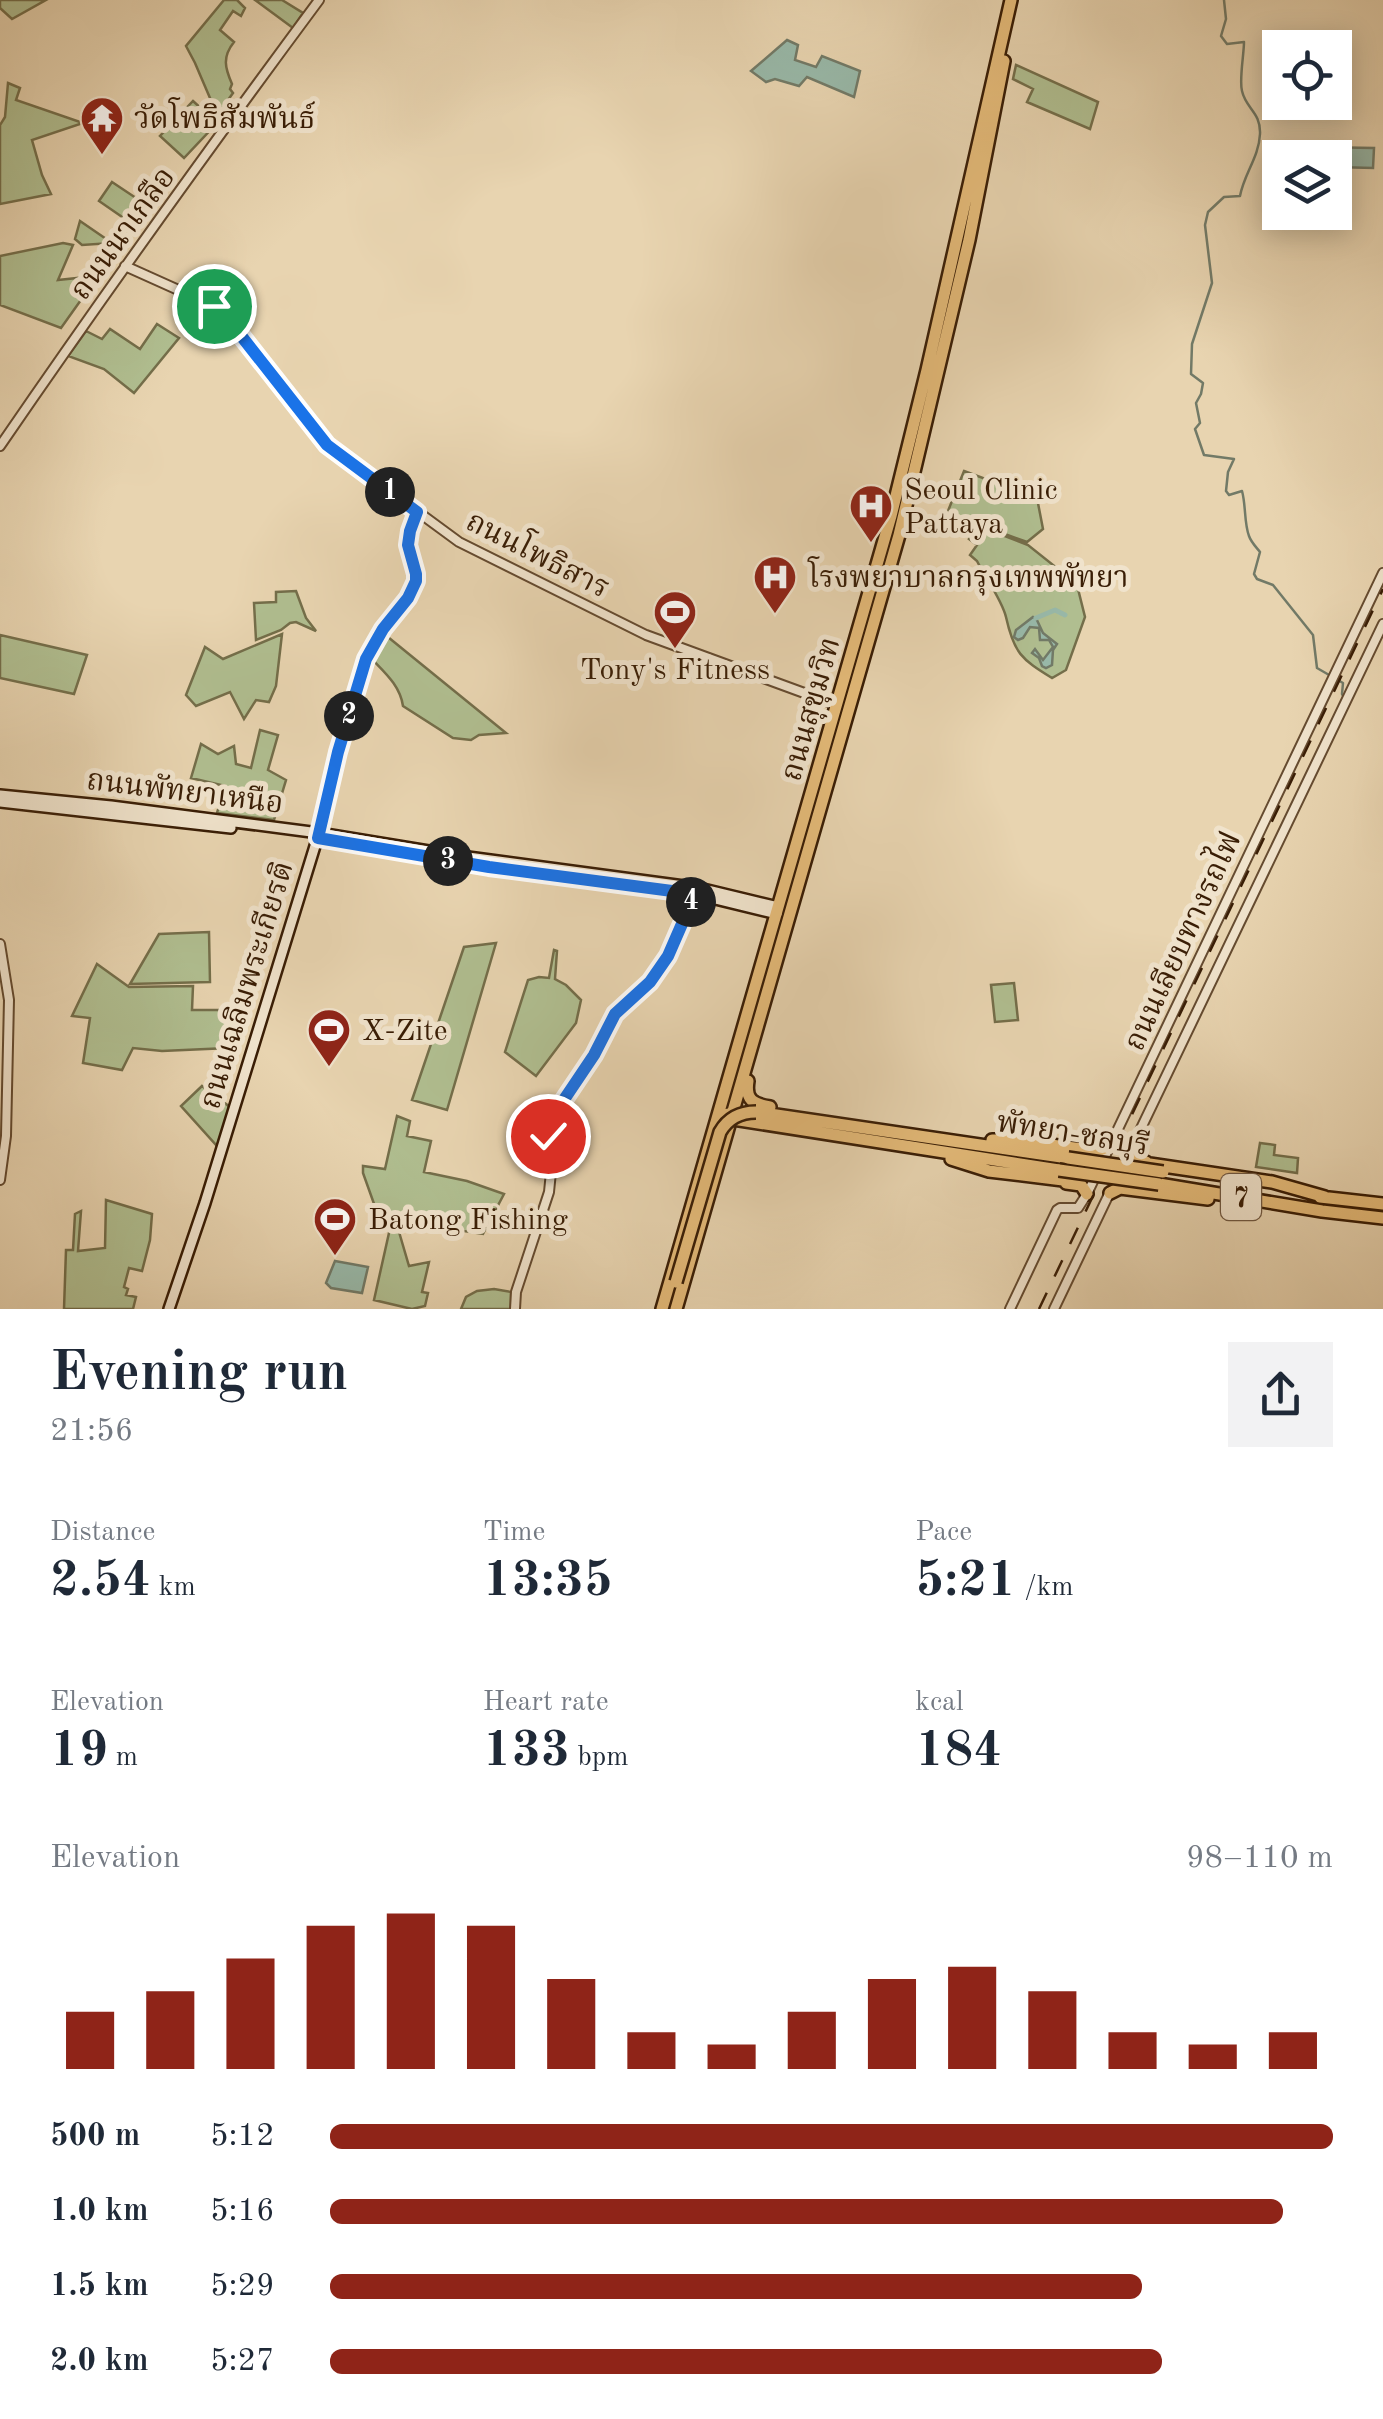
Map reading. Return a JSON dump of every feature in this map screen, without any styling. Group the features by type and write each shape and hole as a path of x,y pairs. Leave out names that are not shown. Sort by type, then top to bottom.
{"highway":[{"name":"ถนนสุขุมวิท","path":"665,1309 722,1102 758,999 887,579 1015,0"},
{"name":"ถนนสุขุมวิท","path":"808,827 837,706 914,448"},
{"name":"ถนนสุขุมวิท","path":"676,1309 752,1047 758,999"},
{"path":"752,1047 747,1095 755,1104 930,1136"},
{"path":"722,1102 732,1118 798,1130"},
{"path":"780,1109 751,1108 745,1113 748,1118 798,1130"},
{"name":"พัทยา-ชลบุรี","path":"665,1309 720,1132 734,1117 748,1112 1070,1153 1324,1204 1383,1204"},
{"path":"712,1184 738,1128 750,1125 798,1130"},
{"name":"7","path":"798,1130 1059,1170 1324,1204 1383,1218"},
{"path":"1070,1153 1100,1151 1112,1140"},
{"path":"1132,1146 1134,1158 1149,1163 1272,1182 1324,1204"},
{"path":"923,1149 989,1172 1081,1185 1086,1194"},
{"path":"1036,1178 1073,1181 1084,1155 1079,1150 1070,1153"},
{"path":"1141,1190 1132,1186 1131,1176 1138,1164 1149,1163"},
{"path":"1110,1192 1118,1188 1141,1190 1272,1208 1324,1204"}],"main road":[{"name":"ถนนพัทยาเหนือ","path":"0,799 318,836 699,888 784,912"},
{"name":"ถนนพัทยาเหนือ","path":"318,836 456,862 695,894 784,912"},
{"name":"ถนนเฉลิมพระเกียรติ","path":"169,1309 318,836"}],"street":[{"name":"ถนนนาเกลือ","path":"0,446 125,266 320,0"},
{"name":"ถนนโพธิสาร","path":"125,266 224,314 327,445 461,543 646,635 837,706"},
{"name":"ถนนเฉลิมพระเกียรติ","path":"318,836 366,659 416,581 408,545 417,512"},
{"name":"ถนนเลียบทางรถไฟ","path":"1010,1309 1056,1210 1078,1208 1086,1194 1383,574"},
{"name":"ถนนเลียบทางรถไฟ","path":"1054,1309 1383,624"},
{"path":"515,1309 516,1292 549,1192 549,1122 594,1055 615,1014 650,982 668,956 695,894"},
{"path":"0,944 8,1000 6,1123 0,1180"}],"green space":[{"path":"0,0 46,0 12,19 0,8"},
{"path":"224,0 237,0 245,8 241,16 233,11 220,30 234,42 226,63 233,93 228,100 232,109 216,112 186,46"},
{"path":"255,0 282,0 303,13 293,28"},
{"path":"1016,65 1098,102 1090,129 1027,102 1033,89 1013,79"},
{"path":"8,83 20,88 16,100 83,123 32,140 51,194 0,204 0,125 5,117"},
{"path":"193,101 217,123 184,158 160,136"},
{"path":"112,182 142,202 128,221 99,201"},
{"path":"80,221 112,243 82,245 75,239"},
{"path":"63,243 73,245 58,280 86,277 91,264 103,269 61,328 0,305 0,256"},
{"path":"157,324 179,338 134,393 104,369 68,356 86,331 102,339 110,329 140,349"},
{"path":"964,471 1037,498 1043,529 1027,542 953,515 948,511"},
{"path":"979,526 1028,545 1075,577 1085,617 1066,670 1052,678 1020,654 1001,603 970,555 977,545 969,539"},
{"path":"296,591 306,618 316,631 296,622 256,640 254,603 276,602 276,592"},
{"path":"383,633 506,733 479,735 471,740 453,738 403,706 395,685 370,657"},
{"path":"282,634 276,686 269,702 256,700 244,719 230,692 196,706 186,695 205,647 223,659"},
{"path":"0,635 87,655 74,694 0,678"},
{"path":"260,730 278,735 268,770 286,780 274,820 217,813 225,786 191,778 201,744 218,754 234,746 236,764 251,768"},
{"path":"209,932 210,982 130,984 159,934"},
{"path":"496,943 447,1110 412,1100 464,947"},
{"path":"554,950 555,979 581,1000 576,1023 536,1076 505,1052 528,980 549,978"},
{"path":"97,964 129,987 193,986 192,1010 227,1010 228,1048 133,1048 122,1070 83,1063 90,1018 72,1016"},
{"path":"1014,983 1018,1020 995,1022 991,985"},
{"path":"202,1086 230,1107 217,1146 181,1106"},
{"path":"397,1116 410,1121 407,1136 431,1141 424,1172 504,1194 483,1234 378,1215 363,1166 385,1169"},
{"path":"1260,1143 1275,1145 1274,1155 1298,1158 1297,1173 1256,1167"},
{"path":"106,1200 152,1214 142,1271 129,1268 124,1287 128,1289 126,1295 136,1297 133,1309 64,1309 66,1250 73,1250 75,1214 81,1211 78,1251 105,1248"},
{"path":"391,1224 397,1225 409,1266 429,1262 422,1292 428,1293 425,1306 412,1309 374,1300"},
{"path":"494,1289 511,1292 511,1309 461,1309 466,1297"}],"shaded area":[{"path":"787,40 798,45 795,60 816,67 822,56 860,71 854,97 807,77 799,86 775,79 766,82 751,71"},
{"path":"1352,148 1374,148 1373,168 1352,167"},
{"path":"1033,617 1043,633 1057,644 1052,665 1046,668 1032,653 1035,649 1043,660 1053,647 1049,640 1040,640 1039,628 1030,627 1018,640 1014,637 1016,630"},
{"path":"335,1261 368,1267 362,1293 331,1288 326,1283"}],"waterway":[{"path":"1224,0 1226,19 1221,36 1227,44 1244,42 1242,91 1258,121 1260,134 1240,196 1224,197 1208,212 1205,225 1212,283 1192,344 1191,374 1203,383 1196,403 1200,423 1195,429 1204,455 1234,459 1226,491 1229,495 1242,491 1247,531 1260,552 1254,574 1273,585 1313,635 1317,668 1343,683 1344,698"},
{"path":"1036,618 1055,610 1065,615"}],"railway":[{"path":"1039,1309 1383,589"}],"place":[{"name":"วัดโพธิสัมพันธ์","path":"102,156"},
{"name":"Seoul Clinic Pattaya","path":"871,544"},
{"name":"โรงพยาบาลกรุงเทพพัทยา","path":"775,615"},
{"name":"Tony's Fitness","path":"675,650"},
{"name":"X-Zite","path":"329,1068"},
{"name":"Batong Fishing","path":"335,1257"}],"route":[{"path":"214,306 327,445 417,512 408,545 416,581 366,659 318,838 440,860 695,894 668,956 650,982 615,1014 594,1055 549,1122 548,1136"}]}
